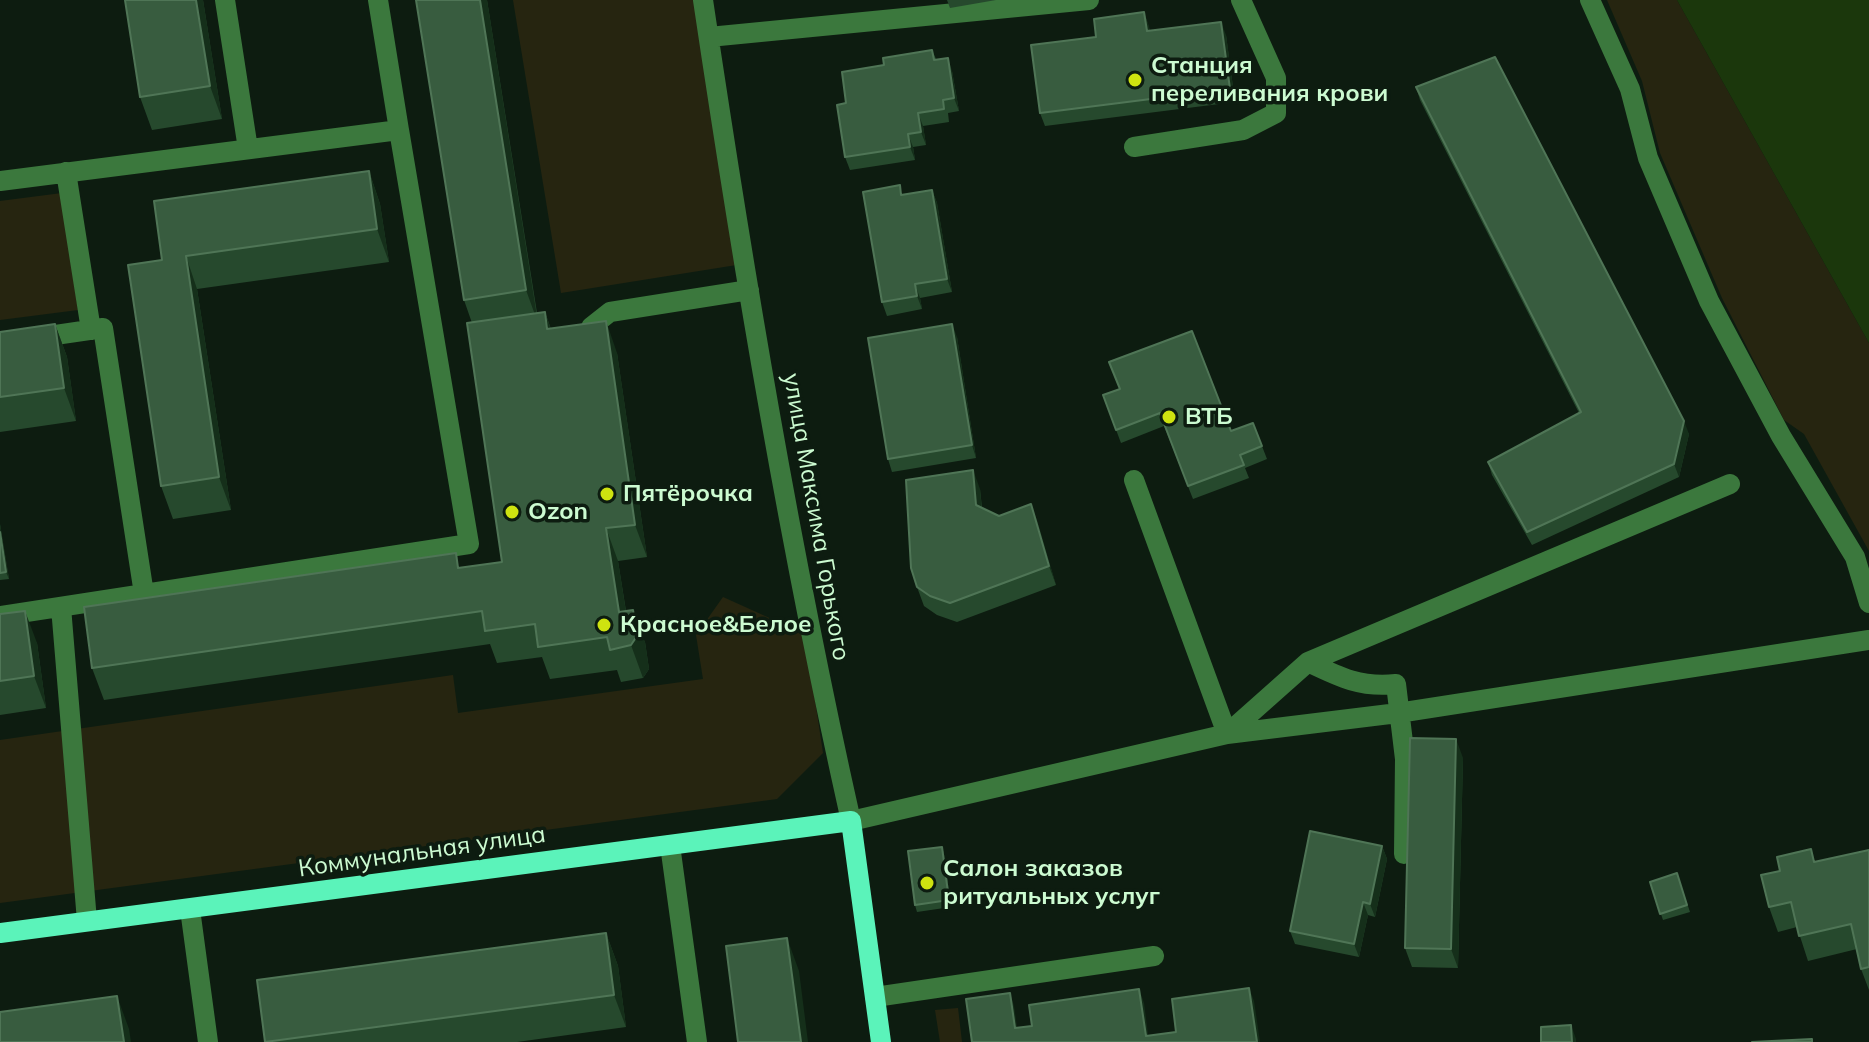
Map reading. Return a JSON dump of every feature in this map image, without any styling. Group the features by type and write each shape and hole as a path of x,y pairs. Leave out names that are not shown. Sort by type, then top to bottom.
{"main road":[{"name":"Коммунальная улица","path":"0,933 851,821"},
{"name":"улица Максима Горького","path":"851,821 881,1042"}],"street":[{"path":"225,0 248,149"},
{"path":"0,616 469,544 378,0"},
{"name":"улица Максима Горького","path":"703,0 725,160 804,612 851,821"},
{"path":"709,37 1089,0"},
{"path":"1134,147 1243,130 1276,113 1276,78 1241,0"},
{"path":"1590,0 1630,89 1648,158 1709,301 1781,436 1855,557 1869,603"},
{"path":"0,181 399,130"},
{"path":"66,172 91,330"},
{"path":"588,357 585,338 591,327 610,312 749,290"},
{"path":"0,343 103,328 144,594"},
{"path":"1134,480 1227,734"},
{"path":"1227,734 1308,662 1730,484"},
{"path":"61,607 87,921"},
{"path":"851,821 1227,734 1398,713 1869,640"},
{"path":"1308,662 1349,682 1372,687 1396,684 1405,759 1404,854"},
{"path":"670,845 697,1042"},
{"path":"190,909 208,1042"},
{"path":"875,997 1154,956"}],"shaded area":[{"path":"513,0 708,0 749,263 561,293"},
{"path":"1607,0 1677,0 1869,343 1869,551 1804,434 1784,420 1722,298 1660,153 1642,81"},
{"path":"1677,0 1869,0 1869,343"},
{"path":"62,193 78,310 0,320 0,201"},
{"path":"723,597 805,634 823,753 777,799 0,903 0,740 453,675 458,713 703,679 696,635"},
{"path":"958,1008 962,1042 940,1042 935,1010"}],"building":[{"path":"125,0 196,0 210,86 140,97"},
{"path":"416,0 480,0 526,290 464,300"},
{"name":"Станция переливания крови","path":"1144,12 1147,31 1221,22 1230,89 1040,113 1031,45 1096,37 1094,19"},
{"path":"932,50 934,60 948,58 954,98 943,100 944,109 918,113 921,132 908,134 910,147 845,157 837,105 846,103 842,72 884,65 883,58"},
{"path":"1495,57 1684,421 1674,464 1527,532 1488,462 1581,412 1416,87"},
{"path":"369,171 377,229 186,256 219,477 161,486 128,265 162,260 154,201"},
{"path":"900,185 901,195 932,190 947,279 915,284 917,296 882,302 863,192"},
{"path":"545,312 547,329 606,321 635,525 606,528 619,612 633,610 637,636 631,645 610,650 607,637 538,647 535,624 485,631 482,611 92,668 84,607 456,553 458,568 502,562 467,323"},
{"path":"55,324 64,388 0,397 0,332"},
{"path":"952,324 972,445 888,459 868,338"},
{"name":"ВТБ","path":"1192,331 1231,431 1253,423 1262,446 1240,455 1244,465 1188,486 1160,413 1116,430 1103,395 1120,389 1109,362"},
{"path":"973,470 976,505 999,516 1031,504 1049,566 950,603 930,596 917,587 911,568 906,480"},
{"path":"0,532 6,572 0,573"},
{"path":"25,611 34,676 0,681 0,614"},
{"path":"1410,738 1456,739 1451,949 1405,948"},
{"path":"1310,831 1382,846 1370,904 1363,902 1354,944 1290,931"},
{"path":"942,847 949,900 915,905 908,851"},
{"path":"1811,849 1814,862 1869,850 1869,967 1861,969 1851,924 1799,936 1791,902 1769,907 1761,875 1780,871 1777,857"},
{"path":"1677,873 1687,905 1660,914 1650,882"},
{"path":"606,933 614,995 265,1042 257,980"},
{"path":"787,938 801,1042 738,1042 726,946"},
{"path":"1249,988 1257,1042 972,1042 966,999 1010,993 1015,1028 1032,1026 1029,1005 1139,989 1146,1036 1176,1032 1172,999"},
{"path":"117,996 124,1042 0,1042 0,1012"},
{"path":"1571,1025 1572,1042 1541,1042 1541,1027"},
{"path":"1812,1039 1812,1042 1752,1042"}],"place":[{"name":"Станция переливания крови","path":"1135,80"},
{"name":"ВТБ","path":"1169,417"},
{"name":"Пятёрочка","path":"607,494"},
{"name":"Ozon","path":"512,512"},
{"name":"Красное&Белое","path":"604,625"},
{"name":"Салон заказов ритуальных услуг","path":"927,883"}]}
